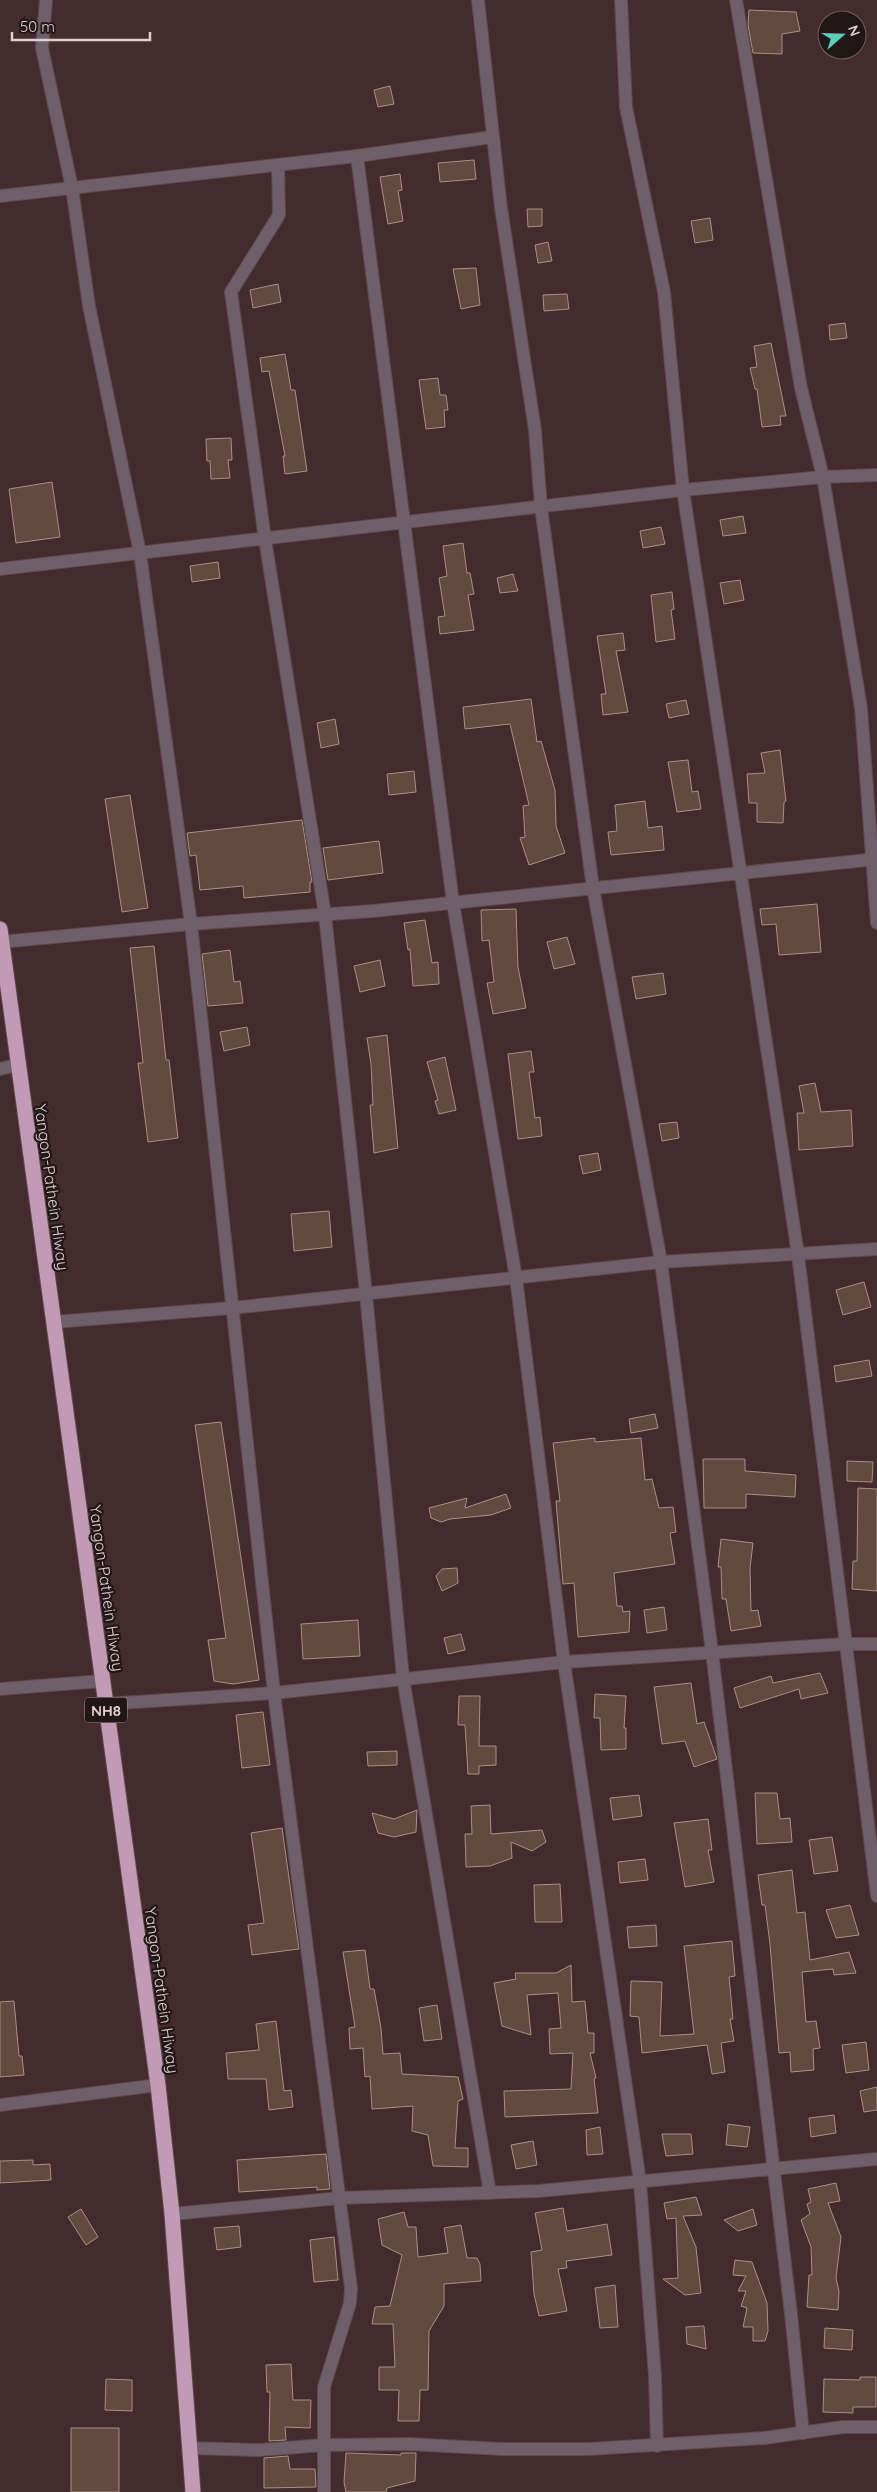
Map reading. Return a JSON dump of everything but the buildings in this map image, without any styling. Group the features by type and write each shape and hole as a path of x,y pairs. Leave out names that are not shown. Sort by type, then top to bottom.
{"highway":[{"name":"Yangon-Pathein Hiway","path":"1,936 17,1065 158,2085 172,2214 193,2492"}],"street":[{"path":"46,0 42,48 72,188 89,306 140,553 191,924 274,1693 351,2288 350,2303 324,2387 324,2492"},
{"path":"478,0 492,137 535,430 541,507 593,888 661,1262 712,1652 774,2169 803,2433"},
{"path":"621,0 626,107 664,292 683,490 798,1255 877,1896"},
{"path":"736,0 801,388 822,477 861,708 875,859 877,923"},
{"path":"0,196 278,166 492,137"},
{"path":"357,156 453,903 516,1278 564,1662 640,2182 655,2376 657,2446"},
{"path":"278,166 279,215 231,292 265,539 325,915 366,1294 403,1678 490,2193"},
{"path":"0,569 683,490 822,477 877,475"},
{"path":"1,936 325,915 875,859"},
{"path":"0,1069 17,1065"},
{"path":"53,1322 232,1308 661,1262 877,1249"},
{"path":"105,1704 274,1693 564,1662 845,1644 877,1644"},
{"path":"0,1689 102,1681"},
{"path":"0,2105 158,2085"},
{"path":"172,2214 340,2198 539,2191 877,2159"},
{"path":"190,2448 259,2450 324,2445 409,2444 501,2449 590,2449 764,2438 843,2427 877,2427"}]}
